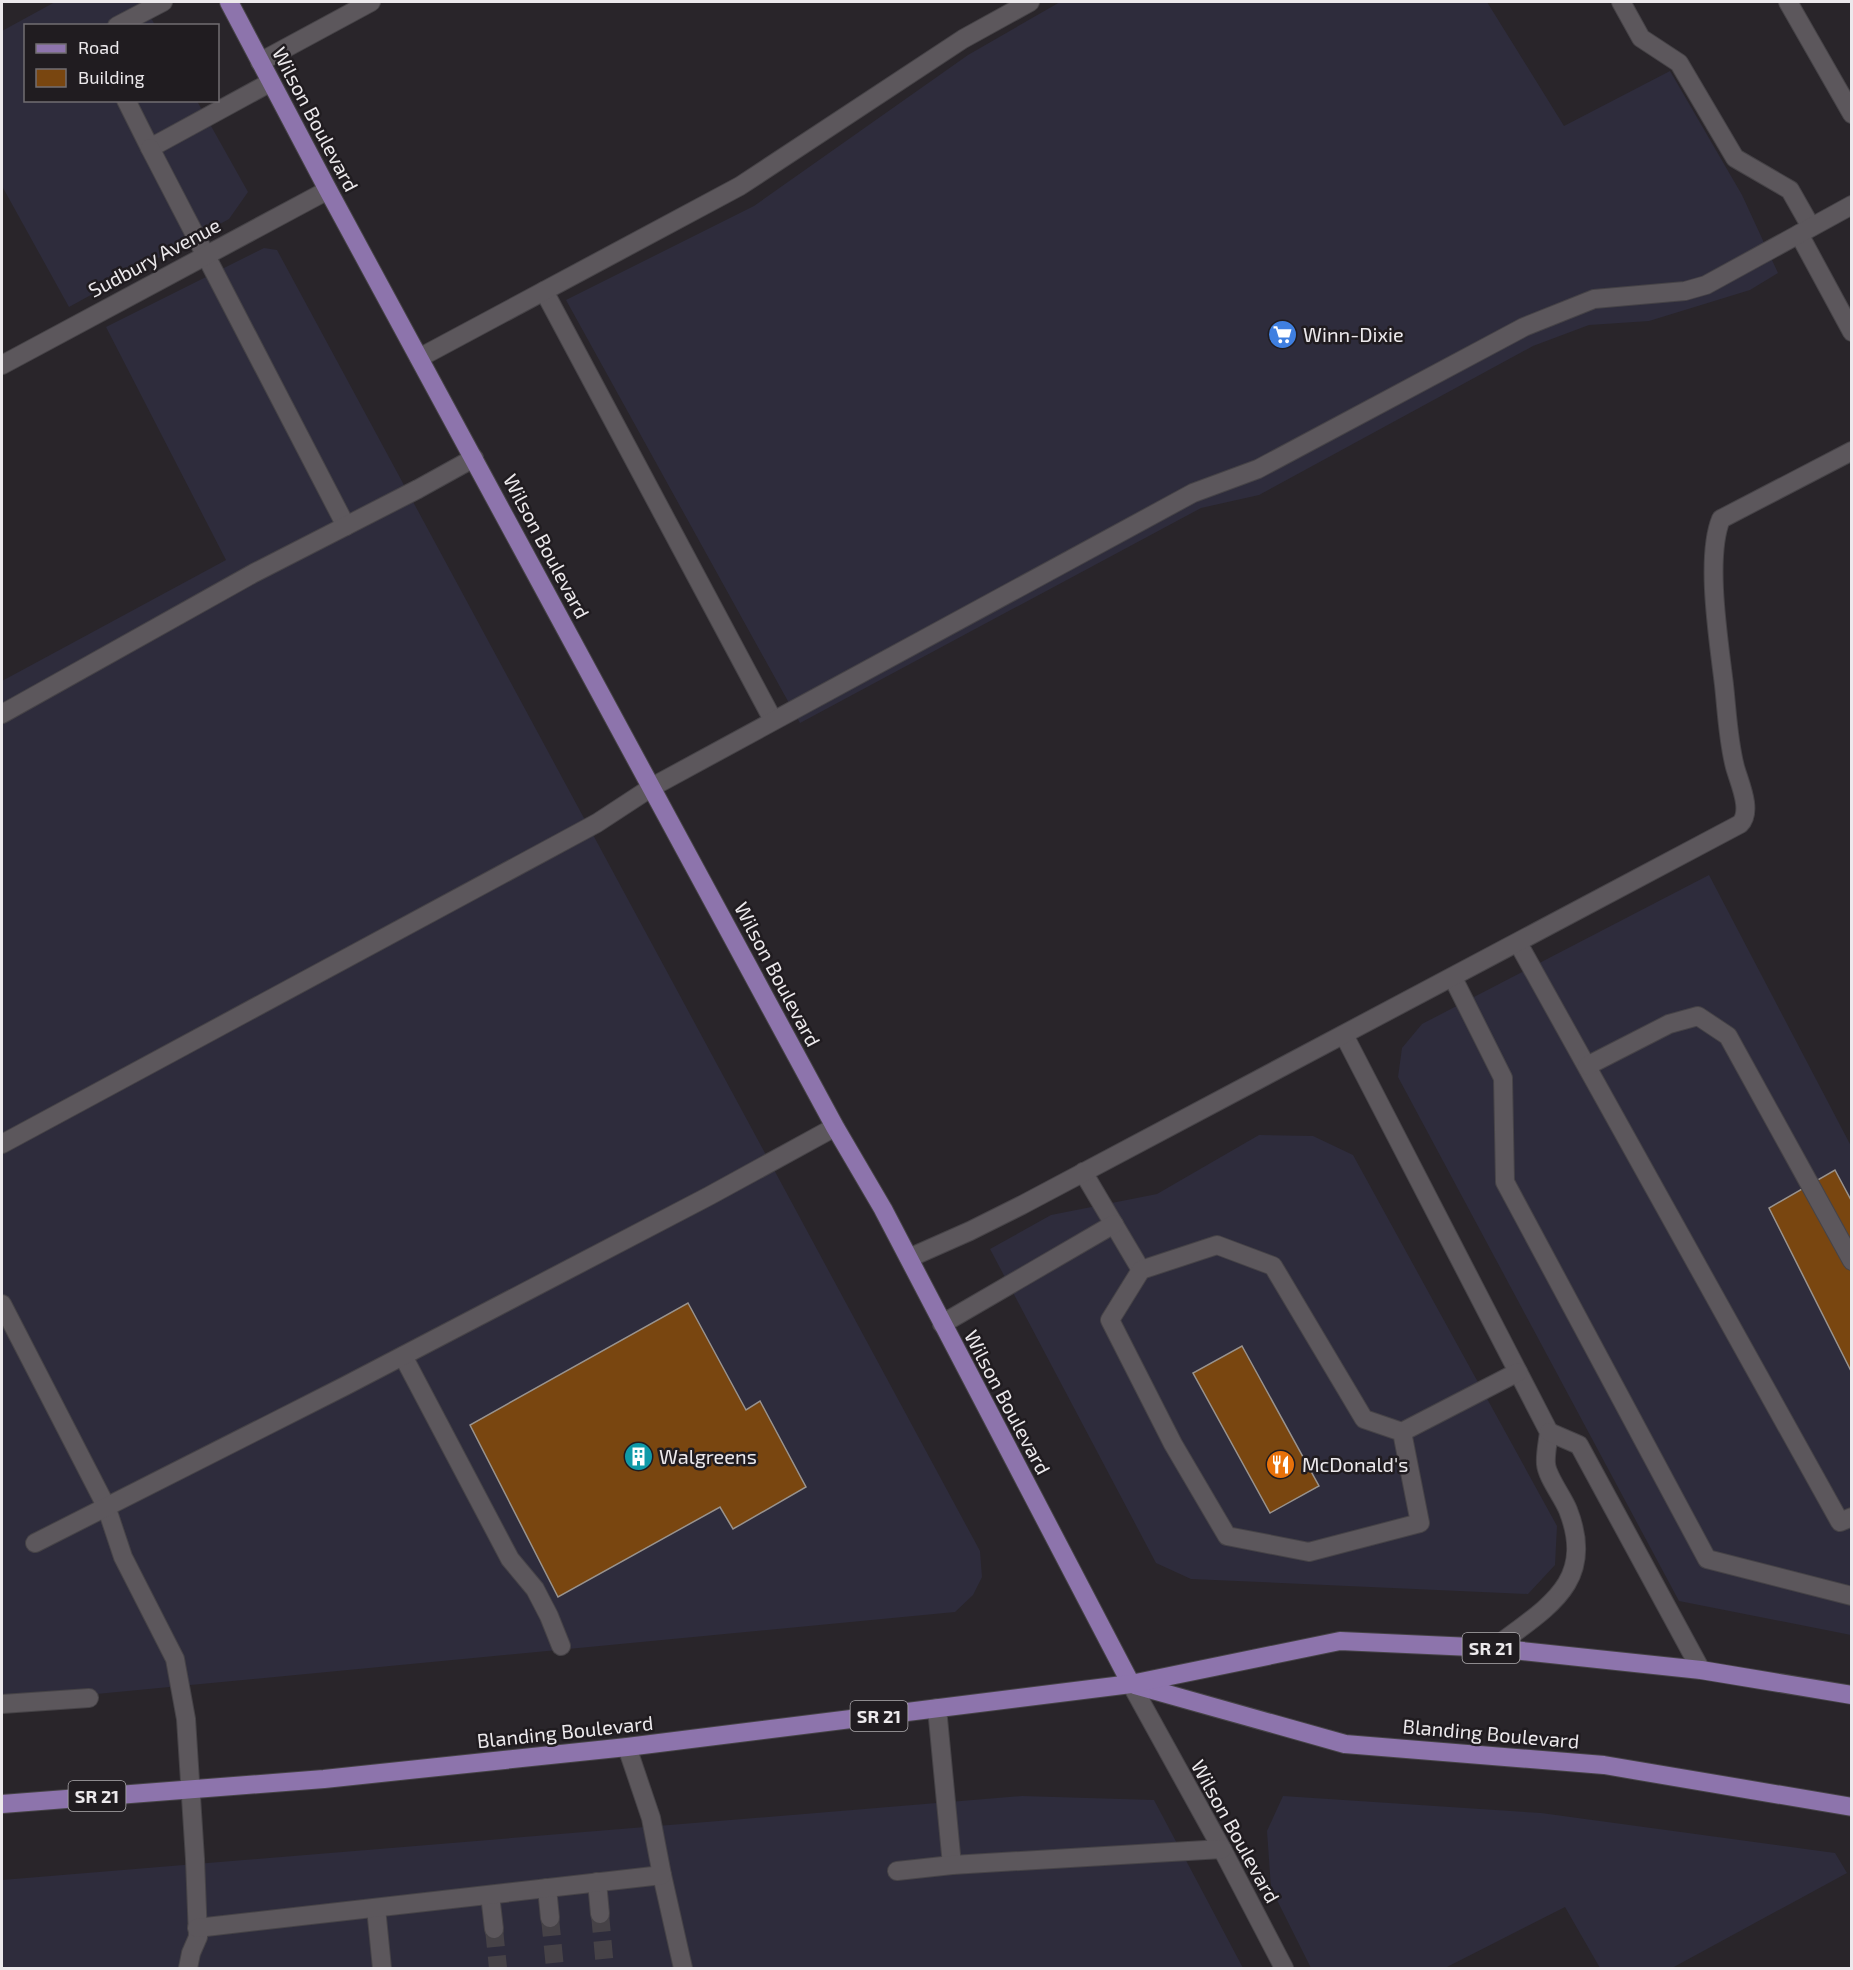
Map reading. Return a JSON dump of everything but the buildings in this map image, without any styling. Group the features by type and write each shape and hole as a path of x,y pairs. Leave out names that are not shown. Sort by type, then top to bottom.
{"main road":[{"name":"Wilson Boulevard","path":"229,2 328,190 835,1128 883,1209 1131,1684"},
{"name":"Blanding Boulevard","path":"2,1804 324,1779 627,1747 1131,1684 1340,1641 1494,1648 1701,1670 1851,1695"},
{"name":"Blanding Boulevard","path":"1131,1684 1345,1744 1604,1765 1851,1807"}],"street":[{"path":"121,24 163,2"},
{"path":"260,62 371,2"},
{"path":"419,358 740,186 963,39 1030,2"},
{"path":"1621,2 1641,38 1679,63 1735,158 1790,190 1805,231 1851,332"},
{"path":"1788,2 1851,114"},
{"path":"150,148 271,82"},
{"path":"127,102 346,526"},
{"name":"Sudbury Avenue","path":"2,365 328,190"},
{"path":"2,1144 588,828 652,787 773,720 1193,493 1258,469 1524,327 1594,299 1685,291 1706,285 1851,205"},
{"path":"544,291 773,720"},
{"path":"909,1258 970,1231 1735,829 1743,822 1746,809 1731,753 1717,624 1714,549 1716,531 1721,519 1851,451"},
{"path":"2,714 254,573 474,458"},
{"path":"1518,943 1840,1522 1851,1517"},
{"path":"1453,978 1503,1078 1505,1182 1707,1559 1851,1596"},
{"path":"1587,1066 1669,1024 1698,1016 1728,1036 1851,1261"},
{"path":"1344,1035 1549,1432 1546,1466 1568,1510 1578,1544 1572,1575 1556,1599 1494,1648"},
{"path":"35,1543 403,1356 835,1128"},
{"path":"1083,1172 1141,1270"},
{"path":"942,1324 1114,1224"},
{"path":"1402,1432 1420,1523 1309,1552 1227,1536 1173,1444 1110,1320 1141,1270 1217,1245 1273,1266 1364,1419 1402,1432 1518,1372"},
{"path":"2,1304 106,1506 123,1557 175,1659 185,1706 192,1789 198,1937 188,1968"},
{"path":"403,1356 510,1559 535,1589 561,1646"},
{"path":"1549,1432 1579,1445 1701,1670"},
{"name":"Wilson Boulevard","path":"1131,1684 1222,1848 1284,1968"},
{"path":"2,1704 89,1698"},
{"path":"937,1708 952,1865"},
{"path":"627,1747 651,1818 683,1968"},
{"path":"897,1871 952,1865 1222,1848"},
{"path":"197,1928 662,1875"},
{"path":"597,1882 600,1914"},
{"path":"547,1888 550,1918"},
{"path":"490,1895 494,1929"},
{"path":"376,1908 382,1968"}],"shaded area":[{"path":"55,2 142,2 154,24 24,24 24,102 198,102 248,192 229,219 69,307 2,186 2,31"},
{"path":"1060,2 1487,2 1564,126 1670,71 1742,195 1778,273 1750,290 1649,321 1589,325 1533,346 1259,495 1201,508 800,723 566,300 754,206 968,55"},
{"path":"264,248 277,250 980,1551 982,1577 973,1595 955,1612 2,1703 2,681 226,560 106,327"},
{"path":"1709,875 1851,1146 1851,1635 1679,1601 1398,1077 1402,1048 1422,1024"},
{"path":"1259,1135 1313,1136 1353,1155 1557,1526 1555,1565 1528,1594 1191,1579 1156,1563 990,1249 1051,1215 1157,1194"},
{"path":"1022,1796 1154,1800 1243,1968 2,1968 2,1880"},
{"path":"1283,1796 1541,1813 1835,1853 1847,1873 1672,1968 1600,1968 1565,1907 1445,1968 1311,1968 1271,1888 1267,1831"}],"tunnel":[{"path":"600,1914 605,1968"},
{"path":"550,1918 555,1968"},
{"path":"494,1929 498,1968"}],"place":[{"name":"Winn-Dixie","path":"1282,334"},
{"name":"Walgreens","path":"638,1456"},
{"name":"McDonald's","path":"1281,1464"}]}
